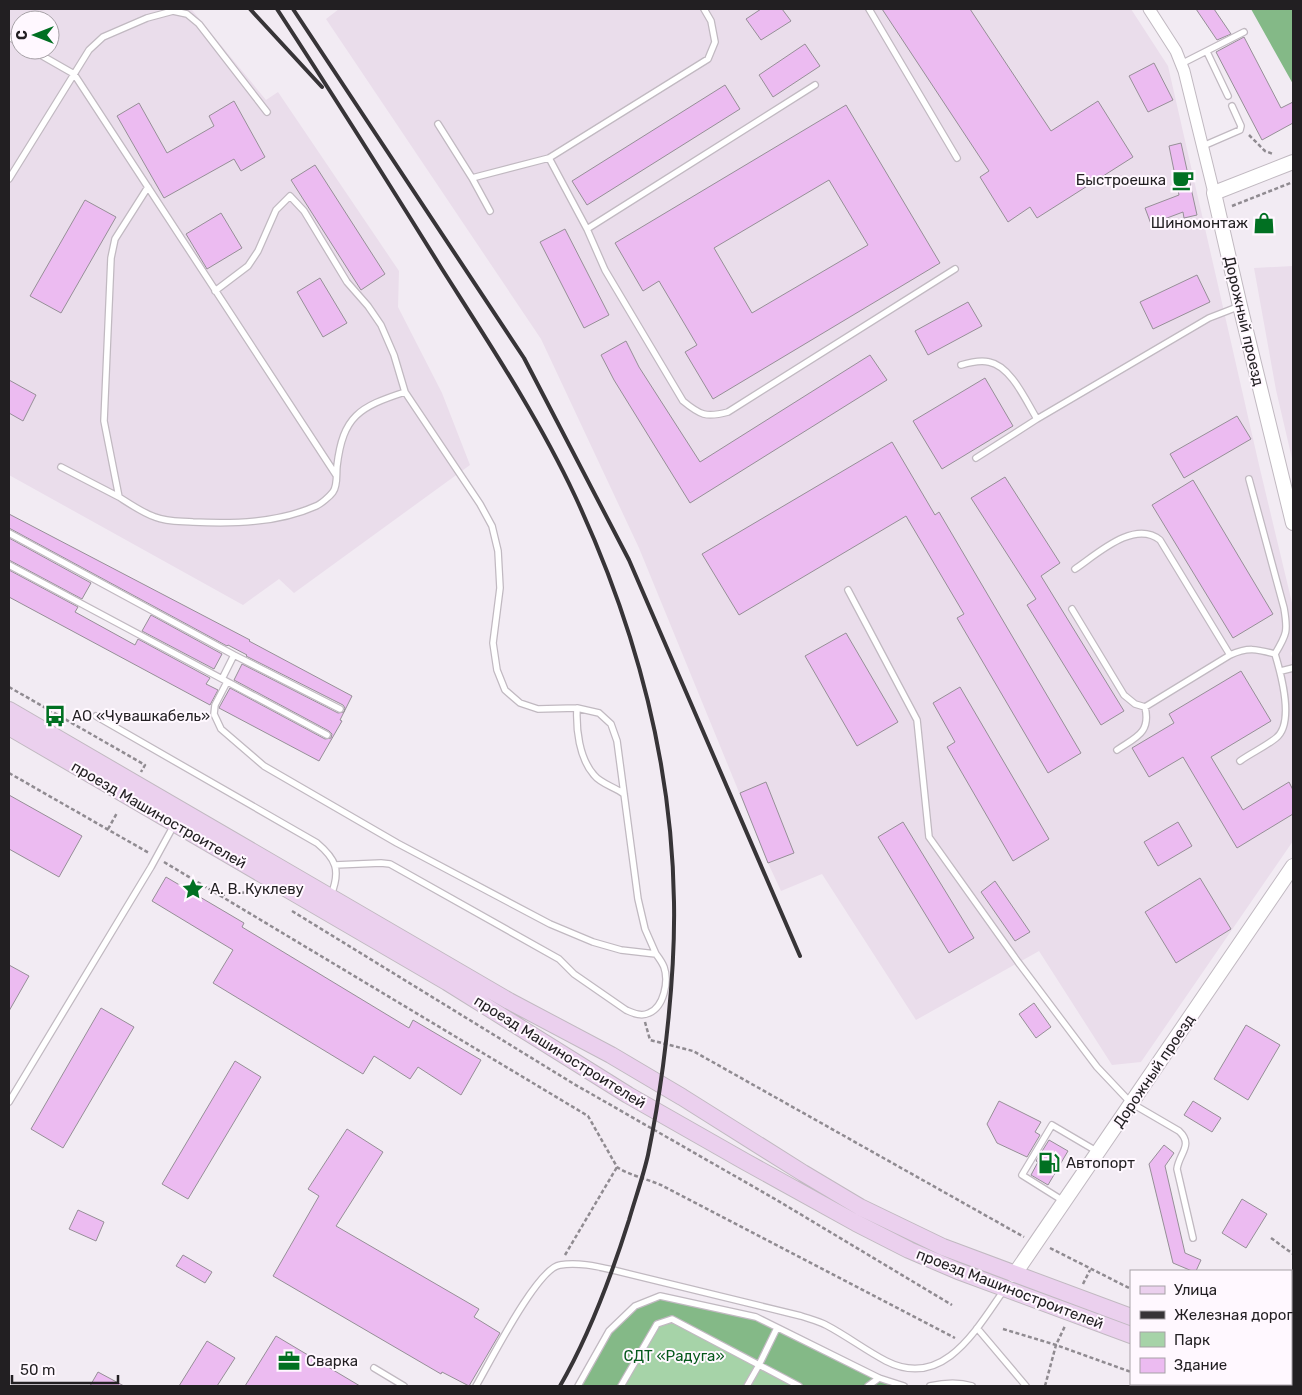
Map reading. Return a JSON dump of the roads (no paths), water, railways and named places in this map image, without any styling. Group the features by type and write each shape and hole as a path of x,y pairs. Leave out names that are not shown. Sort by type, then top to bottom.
{"main road":[{"name":"проезд Машиностроителей","path":"9,710 177,817"},
{"name":"проезд Машиностроителей","path":"9,727 177,817 326,903 611,1055 860,1207 944,1247 1014,1275 1130,1317"},
{"name":"проезд Машиностроителей","path":"326,903 447,982 628,1095 856,1223 909,1250 958,1271 1130,1335"},
{"path":"1005,1289 1014,1275"}],"street":[{"name":"Дорожный проезд","path":"1149,9 1176,51 1181,64 1203,146 1293,520"},
{"path":"1214,193 1293,162"},
{"name":"Дорожный проезд","path":"1014,1275 1293,866"}],"lane":[{"path":"472,178 549,158 708,59 715,42 712,22 704,9"},
{"path":"869,9 957,158"},
{"path":"9,179 89,50 103,37 147,18 173,11 187,14 199,24 267,112"},
{"path":"1181,64 1208,52 1244,32"},
{"path":"1208,52 1228,96"},
{"path":"50,60 74,74 336,475"},
{"path":"587,228 815,85"},
{"path":"1203,146 1240,130 1241,126 1232,106"},
{"path":"438,124 490,211"},
{"path":"549,158 587,228 605,270 683,401 698,414 713,416 728,412 955,269"},
{"path":"119,497 104,421 110,258 116,239 148,187"},
{"path":"215,291 248,266 258,251 276,210 290,196 304,211 347,282 368,306 381,325 394,355 405,392 480,504 492,526 498,551 500,588 494,643 497,670 505,690 520,703 538,708 577,708 599,713 611,724 617,741 638,899 645,929 665,969 664,995 657,1007 650,1013 643,1015 635,1014 626,1010 574,974 558,959 390,864 335,865"},
{"path":"976,458 1037,419 1209,318 1240,306"},
{"path":"962,364 983,361 1000,366 1010,374 1037,419"},
{"path":"61,467 155,517 172,521 223,523 277,518 318,506 334,491 337,483 339,451 346,427 358,412 377,401 405,392"},
{"path":"1240,760 1277,738 1284,728 1286,714 1281,671 1275,654 1285,636 1286,622 1282,598 1249,479"},
{"path":"9,533 340,710"},
{"path":"1076,569 1118,540 1129,535 1154,535 1160,540 1230,655"},
{"path":"9,565 327,735"},
{"path":"848,590 917,720 929,837 1018,962 1097,1067 1132,1103 1180,1130 1185,1136 1186,1142 1178,1161 1177,1169 1194,1238"},
{"path":"1072,609 1124,695 1135,704 1145,707 1242,649 1253,648 1275,654"},
{"path":"234,655 215,705 214,714 221,729 264,766 397,843 550,924 593,942 621,950 656,954"},
{"path":"1281,671 1293,668"},
{"path":"1117,750 1140,735 1146,728 1147,717 1145,707"},
{"path":"577,708 577,733 586,763 594,776 624,794"},
{"path":"96,716 317,843 330,854 335,865 335,886 326,903"},
{"path":"9,1102 157,858 177,817"},
{"path":"1065,1202 1022,1175 1052,1125 1098,1152"},
{"path":"476,1386 525,1300 551,1268 559,1264 587,1265 613,1270 801,1316 824,1324 887,1361 902,1367 915,1369 932,1367 950,1358 977,1328 1005,1289"},
{"path":"578,1386 609,1331 634,1306 660,1296 756,1317 879,1378 904,1386"},
{"path":"621,1386 657,1324 672,1319 799,1386"},
{"path":"747,1386 777,1328"},
{"path":"977,1328 1026,1386"},
{"path":"374,1368 404,1386"},
{"path":"868,1386 879,1378"},
{"path":"930,1386 942,1383 972,1386"}],"railway":[{"path":"250,9 322,87"},
{"path":"277,9 495,353 561,467 596,544 615,593 646,693 657,745 672,849 674,902 674,943 668,1025 660,1088 646,1163 622,1241 590,1326 560,1386"},
{"path":"293,9 524,358 629,560 800,956"}],"place":[{"name":"Быстроешка","path":"1183,180"},
{"name":"Шиномонтаж","path":"1264,223"},
{"name":"АО «Чувашкабель»","path":"55,716"},
{"name":"А. В. Куклеву","path":"193,889"},
{"name":"Автопорт","path":"1049,1163"},
{"name":"Сварка","path":"289,1361"}],"park label":[{"name":"СДТ «Радуга»","path":"674,1356"}]}
